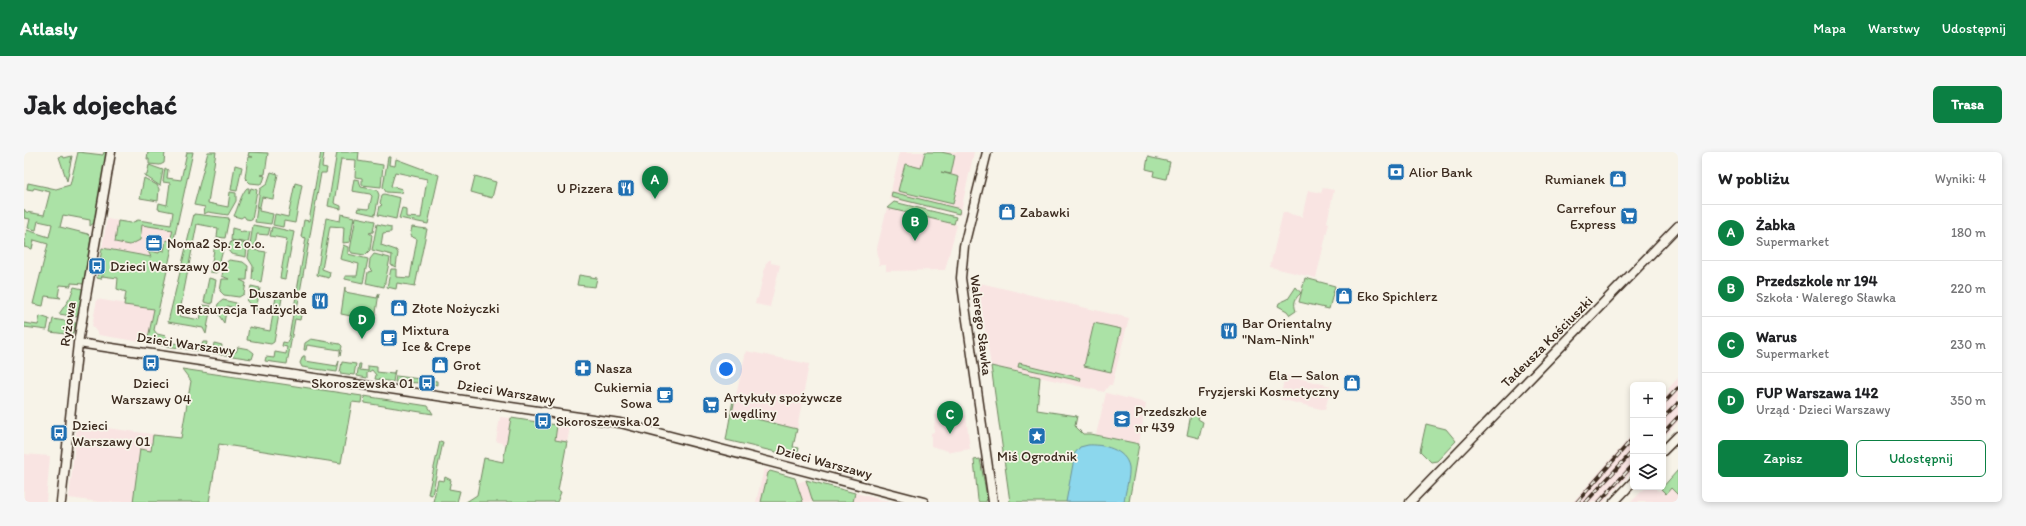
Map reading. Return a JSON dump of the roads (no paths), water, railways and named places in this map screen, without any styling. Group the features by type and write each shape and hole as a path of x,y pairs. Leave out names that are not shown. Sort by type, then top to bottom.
{"street":[{"name":"Ryżowa","path":"61,502 78,343 111,152"},
{"name":"Walerego Sławka","path":"987,152 964,246 961,278 993,502"},
{"name":"Tadeusza Kościuszki","path":"1410,502 1678,226"},
{"name":"Dzieci Warszawy","path":"78,343 620,423 924,502"},
{"path":"1666,448 1678,436"},
{"path":"1614,502 1630,485"}],"water":[{"path":"1100,445 1113,449 1127,461 1129,471 1124,502 1066,502 1075,453 1080,447"}],"railway":[{"path":"1666,401 1678,388"},
{"path":"1666,415 1678,403"},
{"path":"1666,430 1678,417"},
{"path":"1577,502 1630,441"},
{"path":"1586,502 1630,454"},
{"path":"1599,502 1630,468"}],"place":[{"name":"Alior Bank","path":"1396,172"},
{"name":"Rumianek","path":"1618,179"},
{"name":"U Pizzera","path":"626,188"},
{"name":"Żabka","path":"655,199"},
{"name":"Zabawki","path":"1007,212"},
{"name":"Carrefour Express","path":"1629,216"},
{"name":"Przedszkole nr 194","path":"915,241"},
{"name":"Noma2 Sp. z o.o.","path":"154,243"},
{"name":"Dzieci Warszawy 02","path":"97,266"},
{"name":"Eko Spichlerz","path":"1344,296"},
{"name":"Duszanbe Restauracja Tadżycka","path":"320,301"},
{"name":"Złote Nożyczki","path":"399,308"},
{"name":"Bar Orientalny \"Nam-Ninh\"","path":"1229,331"},
{"name":"Mixtura Ice & Crepe","path":"389,338"},
{"name":"FUP Warszawa 142","path":"362,339"},
{"name":"Dzieci Warszawy 04","path":"151,363"},
{"name":"Grot","path":"440,365"},
{"name":"Nasza","path":"583,368"},
{"name":"Skoroszewska 01","path":"427,383"},
{"name":"Ela — Salon Fryzjerski Kosmetyczny","path":"1352,383"},
{"name":"Cukiernia Sowa","path":"665,395"},
{"name":"Artykuły spożywcze i wędliny","path":"711,405"},
{"name":"Przedszkole nr 439","path":"1122,419"},
{"name":"Skoroszewska 02","path":"543,421"},
{"name":"Dzieci Warszawy 01","path":"59,433"},
{"name":"Warus","path":"950,434"},
{"name":"Miś Ogrodnik","path":"1037,436"}]}
